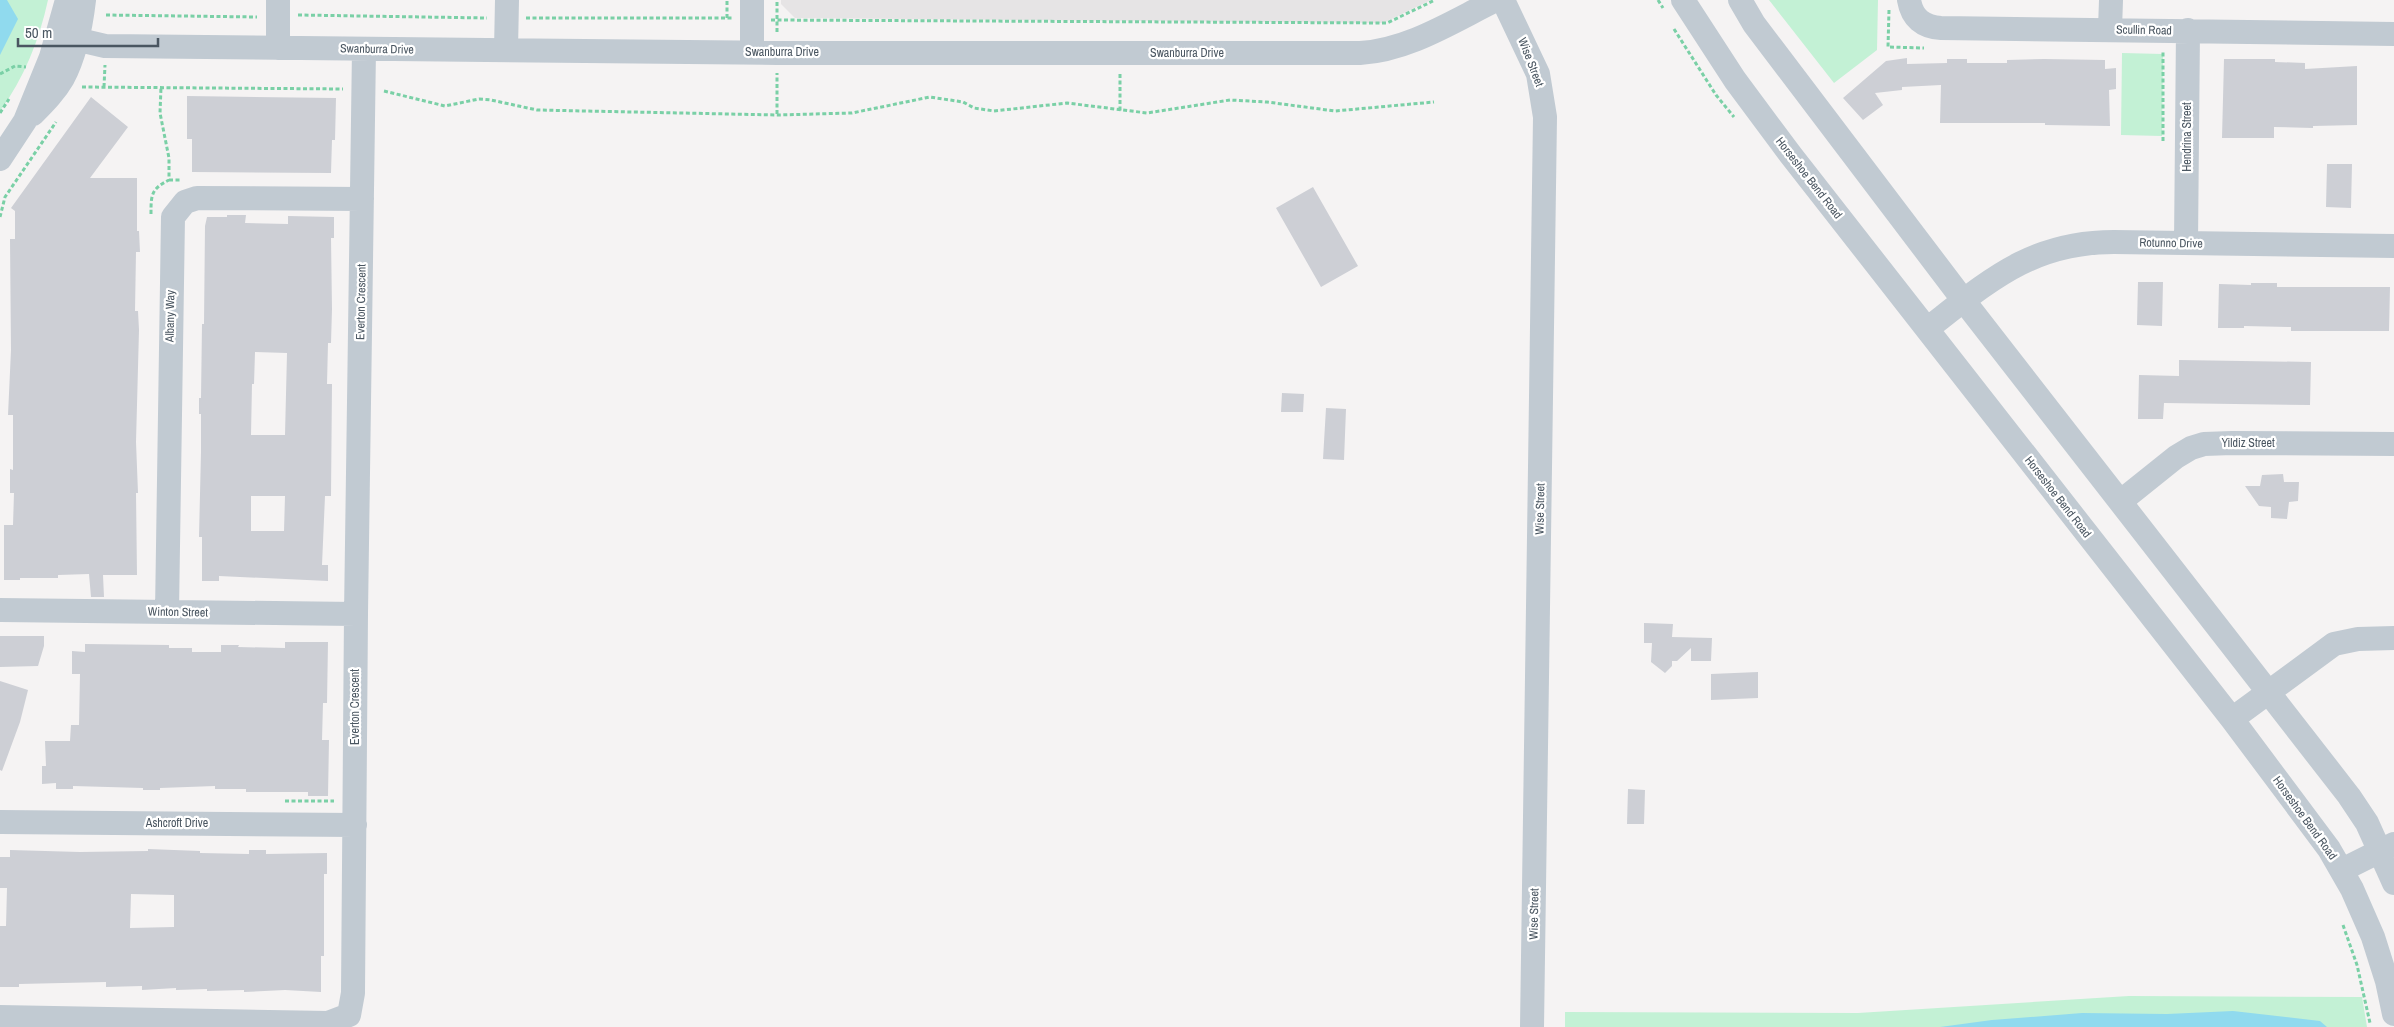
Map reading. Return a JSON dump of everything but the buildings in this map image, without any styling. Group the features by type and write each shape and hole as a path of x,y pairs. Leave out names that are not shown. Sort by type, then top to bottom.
{"street":[{"path":"0,159 22,127 62,79 67,37 67,0"},
{"path":"67,37 84,0"},
{"name":"Swanburra Drive","path":"67,37 105,46 752,52 1367,53 1390,48 1418,38 1496,0"},
{"name":"Wise Street","path":"1504,0 1538,74 1545,117 1532,1027"},
{"path":"1740,0 1754,24 1964,301 2121,501 2387,847 2394,883"},
{"name":"Scullin Road","path":"1909,0 1912,12 1918,20 1934,28 2394,34"},
{"path":"2110,29 2111,0"},
{"path":"278,8 278,48"},
{"name":"Horseshoe Bend Road","path":"1675,8 1752,103 2232,719 2299,808 2342,870 2373,937 2394,1014"},
{"path":"506,9 506,50"},
{"path":"752,9 752,52"},
{"name":"Hendrina Street","path":"2186,243 2188,30"},
{"name":"Everton Crescent","path":"0,1017 328,1022 349,1015 353,993 364,49"},
{"name":"Albany Way","path":"167,612 173,217 185,202 197,198 362,199"},
{"name":"Rotunno Drive","path":"1927,329 2017,264 2054,249 2090,243 2394,246"},
{"name":"Yildiz Street","path":"2121,501 2176,456 2204,444 2394,444"},
{"name":"Winton Street","path":"0,610 356,614"},
{"path":"2232,719 2334,644 2358,639 2394,638"},
{"name":"Ashcroft Drive","path":"0,822 355,824"},
{"path":"2342,870 2387,847"}],"path":[{"path":"727,0 727,18"},
{"path":"777,0 777,20"},
{"path":"106,15 278,8 298,15 506,9 727,18 752,9 777,20 1387,23 1435,0"},
{"path":"1658,0 1675,8"},
{"path":"1672,25 1711,88 1735,118"},
{"path":"2163,51 2163,141"},
{"path":"0,74 15,66 29,67"},
{"path":"77,87 364,90 391,92 445,106 485,100 537,110 777,115 852,114 930,96 963,102 974,108 994,112 1067,103 1148,113 1230,100 1267,102 1334,111 1434,102"},
{"path":"161,87 160,113 169,158 169,180"},
{"path":"0,217 5,197 58,120"},
{"path":"151,217 153,191 158,185 169,180 186,180"},
{"path":"2341,921 2357,965 2370,1023"}],"shaded area":[{"path":"781,0 1431,0 1383,23 795,18 781,4"}],"green space":[{"path":"0,0 48,0 30,58 16,86 0,111"},
{"path":"1769,0 1878,0 1877,50 1834,83"},
{"path":"2122,53 2163,54 2162,136 2121,135"},
{"path":"2129,996 2362,997 2367,1027 1565,1027 1565,1012 1858,1013"}],"water":[{"path":"0,0 7,0 18,19 0,55"},
{"path":"2233,1011 2320,1021 2327,1027 1940,1027 1992,1020 2082,1013 2167,1014"}]}
